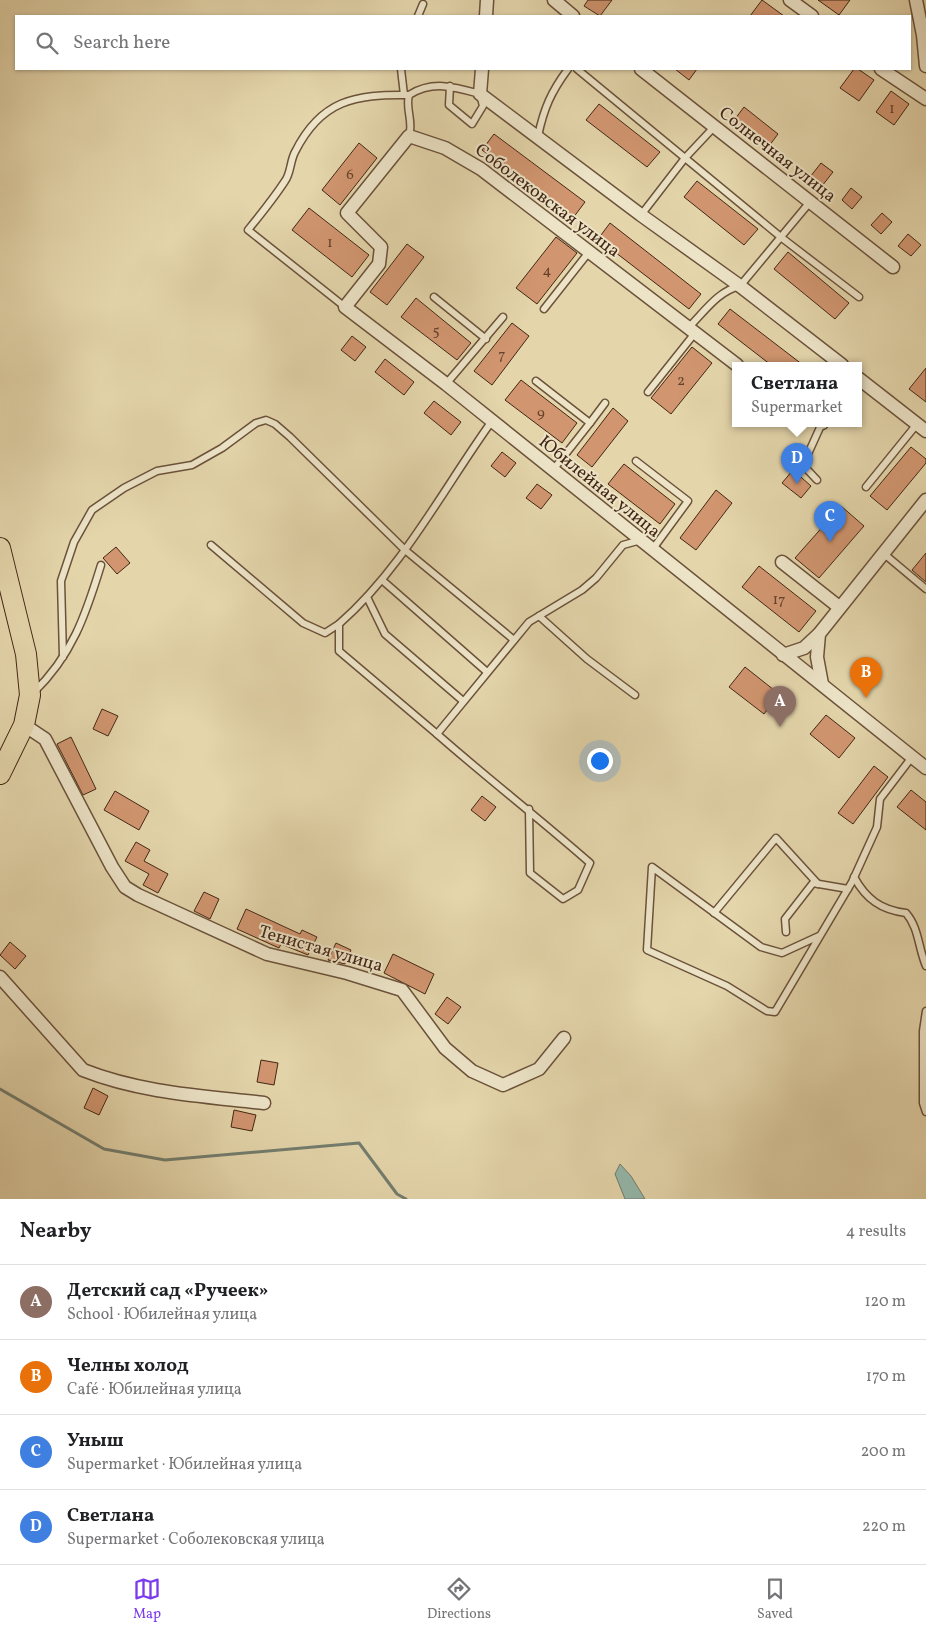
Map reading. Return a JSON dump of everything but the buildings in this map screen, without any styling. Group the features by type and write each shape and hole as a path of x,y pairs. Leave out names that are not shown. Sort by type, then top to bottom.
{"main road":[{"path":"0,548 26,654 30,695 24,725 0,774"}],"street":[{"path":"486,15 487,0"},
{"path":"554,0 572,15"},
{"path":"790,0 811,15"},
{"path":"916,0 926,66"},
{"path":"482,70 480,94 641,215 740,286 838,362"},
{"name":"Солнечная улица","path":"642,70 893,267"},
{"path":"882,70 926,99"},
{"path":"345,307 379,264 381,247 346,213 409,136"},
{"name":"Соболековская улица","path":"409,136 445,148 481,169 733,362"},
{"name":"Юбилейная улица","path":"345,307 446,384 926,768"},
{"path":"862,381 922,427"},
{"path":"783,655 804,648 819,634 926,500"},
{"path":"782,562 839,607"},
{"path":"819,634 817,657 822,684"},
{"name":"Тенистая улица","path":"24,725 44,739 112,867 125,887 138,895 267,954 347,973 402,990 445,1048 472,1071 503,1085 539,1070 564,1038"},
{"path":"0,977 83,1070 100,1077 159,1092 264,1103"}],"lane":[{"path":"418,15 423,4"},
{"path":"401,70 412,129 409,136"},
{"path":"538,136 544,111 552,91 567,70"},
{"path":"578,70 782,238 858,297"},
{"path":"345,307 248,230 286,180 294,153 314,122 341,102 373,94 406,95 426,86 450,86 480,94 484,106 472,124 449,105 450,86"},
{"path":"641,215 685,158 715,126"},
{"path":"648,392 719,296 728,289 740,286 782,238 810,202"},
{"path":"544,309 589,252"},
{"path":"434,297 486,339"},
{"path":"446,384 503,317"},
{"path":"536,381 590,423"},
{"path":"553,470 605,404"},
{"path":"63,657 61,581 74,542 92,510 124,488 157,471 192,464 222,448 256,423 266,420 275,424 405,550 514,640"},
{"path":"211,545 303,623 325,633 340,624 382,580 405,550 492,421"},
{"path":"817,480 803,465 819,427"},
{"path":"866,487 922,427"},
{"path":"636,462 688,501 652,550"},
{"path":"437,734 529,622 582,590 596,578 624,545 640,540"},
{"path":"883,554 926,589"},
{"path":"30,695 63,657 80,628 101,565"},
{"path":"382,580 487,672"},
{"path":"367,597 385,634 463,701"},
{"path":"539,616 587,659 635,696"},
{"path":"340,624 338,651 488,778 528,809 590,863 578,890 564,899 530,873 528,809"},
{"path":"819,936 782,953 760,947 652,867 647,950 727,986 767,1011 775,1012 854,877 877,827 880,799 912,757"},
{"path":"714,912 776,838 818,884"},
{"path":"854,877 862,891 876,905 892,911 906,913 916,924 918,948 926,966"},
{"path":"786,932 785,919 813,883 848,889"},
{"path":"926,1011 923,1031 923,1103 926,1112"}],"shaded area":[{"path":"620,1164 631,1176 645,1199 625,1199 615,1174"}],"waterway":[{"path":"0,1089 104,1149 165,1160 359,1143 397,1194 406,1199"}],"place":[{"name":"Светлана","path":"797,484"},
{"name":"Уныш","path":"830,542"},
{"name":"Челны холод","path":"866,698"},
{"name":"Детский сад «Ручеек»","path":"780,727"}]}
